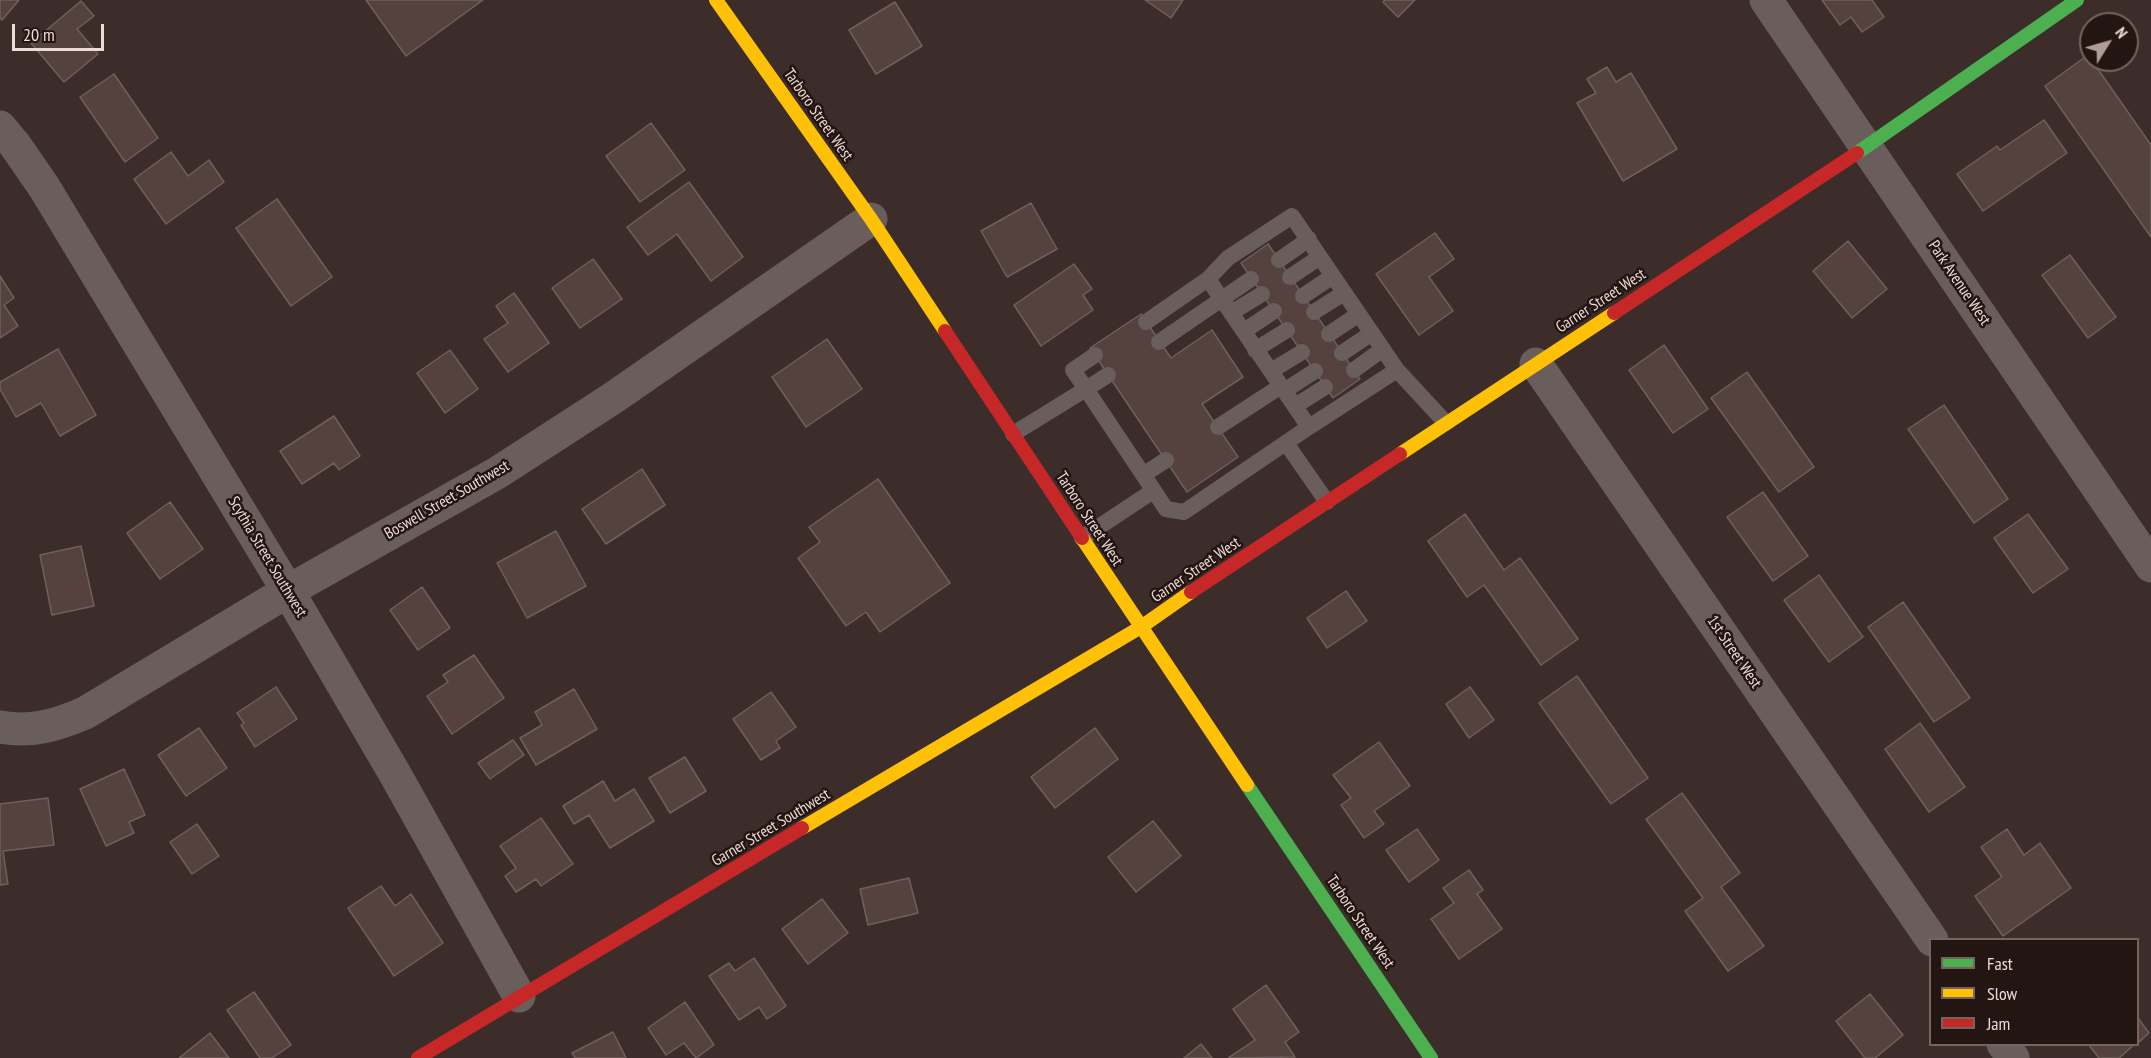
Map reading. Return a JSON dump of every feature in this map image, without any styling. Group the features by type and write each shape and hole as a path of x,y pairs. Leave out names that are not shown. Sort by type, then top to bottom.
{"street":[{"name":"Tarboro Street West","path":"716,0 871,219 1141,627 1431,1058"},
{"name":"Park Avenue West","path":"1766,0 2151,566"},
{"name":"Garner Street West","path":"1141,627 1210,579 1865,148 2077,0"},
{"name":"Scythia Street Southwest","path":"0,127 44,187 288,591 395,774 519,996"},
{"name":"Boswell Street Southwest","path":"0,728 22,730 44,728 85,713 288,591 497,473 613,398 871,219"},
{"name":"1st Street West","path":"1536,364 1931,938"},
{"name":"Garner Street Southwest","path":"418,1058 1141,627"}],"lane":[{"path":"1146,322 1208,279 1227,258 1292,216 1397,370 1446,423"},
{"path":"1279,260 1309,239"},
{"path":"1290,277 1320,257"},
{"path":"1303,296 1333,276"},
{"path":"1208,279 1309,427"},
{"path":"1159,342 1251,279"},
{"path":"1314,312 1344,293"},
{"path":"1231,313 1262,294"},
{"path":"1244,331 1274,311"},
{"path":"1329,334 1359,314"},
{"path":"1255,350 1287,330"},
{"path":"1342,353 1372,333"},
{"path":"1354,370 1383,349"},
{"path":"1271,371 1302,352"},
{"path":"1095,355 1072,370 1166,509 1184,512 1397,370"},
{"path":"1218,427 1315,371"},
{"path":"1013,434 1108,375"},
{"path":"1295,406 1325,387"},
{"path":"1286,443 1327,502"},
{"path":"1143,475 1166,460"},
{"path":"1082,538 1153,491"}],"building":[{"path":"0,0 19,0 2,20 0,18"},
{"path":"366,0 483,0 406,56"},
{"path":"1145,0 1183,0 1171,18"},
{"path":"1385,0 1415,0 1398,17 1383,2"},
{"path":"1822,0 1872,0 1884,17 1862,32 1851,17 1840,25"},
{"path":"81,1 94,16 77,29 98,54 64,82 31,43"},
{"path":"895,2 922,46 876,74 849,30"},
{"path":"2079,61 2079,72 2100,72 2151,145 2151,237 2045,86"},
{"path":"1607,67 1616,82 1631,73 1677,149 1623,181 1577,103 1596,93 1587,79"},
{"path":"114,74 158,138 125,162 80,97"},
{"path":"2044,120 2067,153 1983,211 1957,174 1997,146 2000,150"},
{"path":"651,123 685,170 640,202 606,156"},
{"path":"171,152 188,176 209,160 224,182 166,224 134,179"},
{"path":"689,182 743,257 711,281 677,234 648,255 627,227"},
{"path":"277,199 332,277 291,306 236,228"},
{"path":"1031,203 1057,249 1007,277 981,231"},
{"path":"1435,233 1454,259 1429,277 1453,311 1419,335 1376,274"},
{"path":"1848,241 1887,289 1852,318 1813,271"},
{"path":"1268,244 1360,379 1333,398 1241,263"},
{"path":"2070,255 2116,317 2088,338 2042,275"},
{"path":"593,259 622,299 580,328 552,288"},
{"path":"1074,264 1092,289 1083,295 1093,310 1041,346 1014,305"},
{"path":"0,276 14,298 4,305 18,326 0,338"},
{"path":"514,293 549,343 508,372 484,339 508,323 496,306"},
{"path":"1141,314 1171,358 1212,330 1243,377 1202,404 1238,457 1187,492 1090,348"},
{"path":"827,339 862,389 806,427 772,377"},
{"path":"1664,345 1708,409 1673,433 1629,370"},
{"path":"58,349 96,415 60,436 41,403 16,417 0,389 0,382"},
{"path":"450,350 478,389 445,413 417,373"},
{"path":"1747,372 1814,467 1779,492 1711,398"},
{"path":"1944,405 2008,499 1974,523 1908,429"},
{"path":"334,416 360,456 339,470 334,463 302,484 280,451"},
{"path":"642,469 665,505 606,544 582,509"},
{"path":"878,479 950,583 880,632 866,612 846,626 798,558 820,542 809,527"},
{"path":"1763,492 1808,556 1773,581 1727,517"},
{"path":"170,502 203,549 160,579 127,533"},
{"path":"1465,514 1504,570 1520,558 1578,639 1541,665 1484,585 1467,597 1428,541"},
{"path":"2028,514 2068,569 2033,593 1994,538"},
{"path":"556,531 586,586 527,618 497,563"},
{"path":"81,546 94,606 52,615 40,555"},
{"path":"1819,575 1863,637 1829,662 1784,600"},
{"path":"422,587 450,628 418,650 390,610"},
{"path":"1346,591 1367,621 1327,648 1307,618"},
{"path":"1903,602 1970,698 1934,722 1868,627"},
{"path":"474,655 504,698 452,734 427,696 448,682 443,675"},
{"path":"1577,676 1648,778 1611,804 1539,703"},
{"path":"276,687 297,719 255,747 241,725 244,723 237,713"},
{"path":"1470,687 1494,720 1469,738 1446,704"},
{"path":"574,689 597,729 536,765 520,738 542,725 535,712"},
{"path":"771,692 796,727 776,741 780,748 761,760 733,719"},
{"path":"1920,723 1965,787 1929,812 1885,749"},
{"path":"199,728 227,768 186,796 158,755"},
{"path":"1095,728 1118,759 1055,808 1031,777"},
{"path":"513,740 524,755 490,779 478,763"},
{"path":"1379,742 1410,786 1374,811 1384,824 1364,838 1341,805 1351,798 1333,775"},
{"path":"685,757 706,791 670,813 649,778"},
{"path":"124,769 145,815 129,822 134,833 106,846 80,789"},
{"path":"603,781 615,801 634,789 654,821 610,848 589,815 574,824 563,806"},
{"path":"1682,793 1740,873 1721,887 1764,946 1728,971 1685,911 1703,898 1646,819"},
{"path":"48,798 54,845 3,851 8,884 0,885 0,804"},
{"path":"541,818 573,864 541,886 536,879 516,892 505,876 516,868 500,846"},
{"path":"1153,821 1181,856 1136,892 1108,857"},
{"path":"197,824 219,856 192,874 170,842"},
{"path":"1417,829 1439,860 1409,882 1386,850"},
{"path":"2007,829 2024,855 2040,843 2071,888 2003,936 1975,896 2002,877 1981,847"},
{"path":"1469,870 1483,890 1477,894 1502,929 1459,959 1431,919 1454,903 1443,888"},
{"path":"909,878 918,913 868,925 860,889"},
{"path":"381,886 395,906 411,894 443,943 394,976 348,908"},
{"path":"822,899 848,933 808,964 782,929"},
{"path":"754,958 786,1006 767,1019 759,1007 739,1020 709,976 729,963 735,971"},
{"path":"1266,985 1299,1032 1285,1042 1295,1057 1228,1058 1255,1040 1233,1009"},
{"path":"254,992 291,1045 272,1058 260,1058 227,1010"},
{"path":"1870,994 1903,1035 1875,1058 1865,1058 1836,1021"},
{"path":"685,1002 714,1045 696,1058 684,1043 666,1055 648,1028"},
{"path":"2139,1019 2149,1033 2139,1042"},
{"path":"613,1032 626,1058 575,1058 572,1053"},
{"path":"210,1033 229,1058 179,1058"},
{"path":"1201,1044 1212,1058 1184,1058"},
{"path":"2090,1046 2133,1046 2119,1058 2099,1058"}],"traffic: fast":[{"path":"1857,153 2077,0"},
{"path":"1247,785 1431,1058"}],"traffic: slow":[{"path":"716,0 871,219 945,331"},
{"path":"1400,454 1614,313"},
{"path":"1082,538 1247,785"},
{"path":"802,828 1141,627 1191,592"}],"traffic: jam":[{"path":"1614,313 1857,153"},
{"path":"945,331 1082,538"},
{"path":"1191,592 1400,454"},
{"path":"418,1058 802,828"}]}
